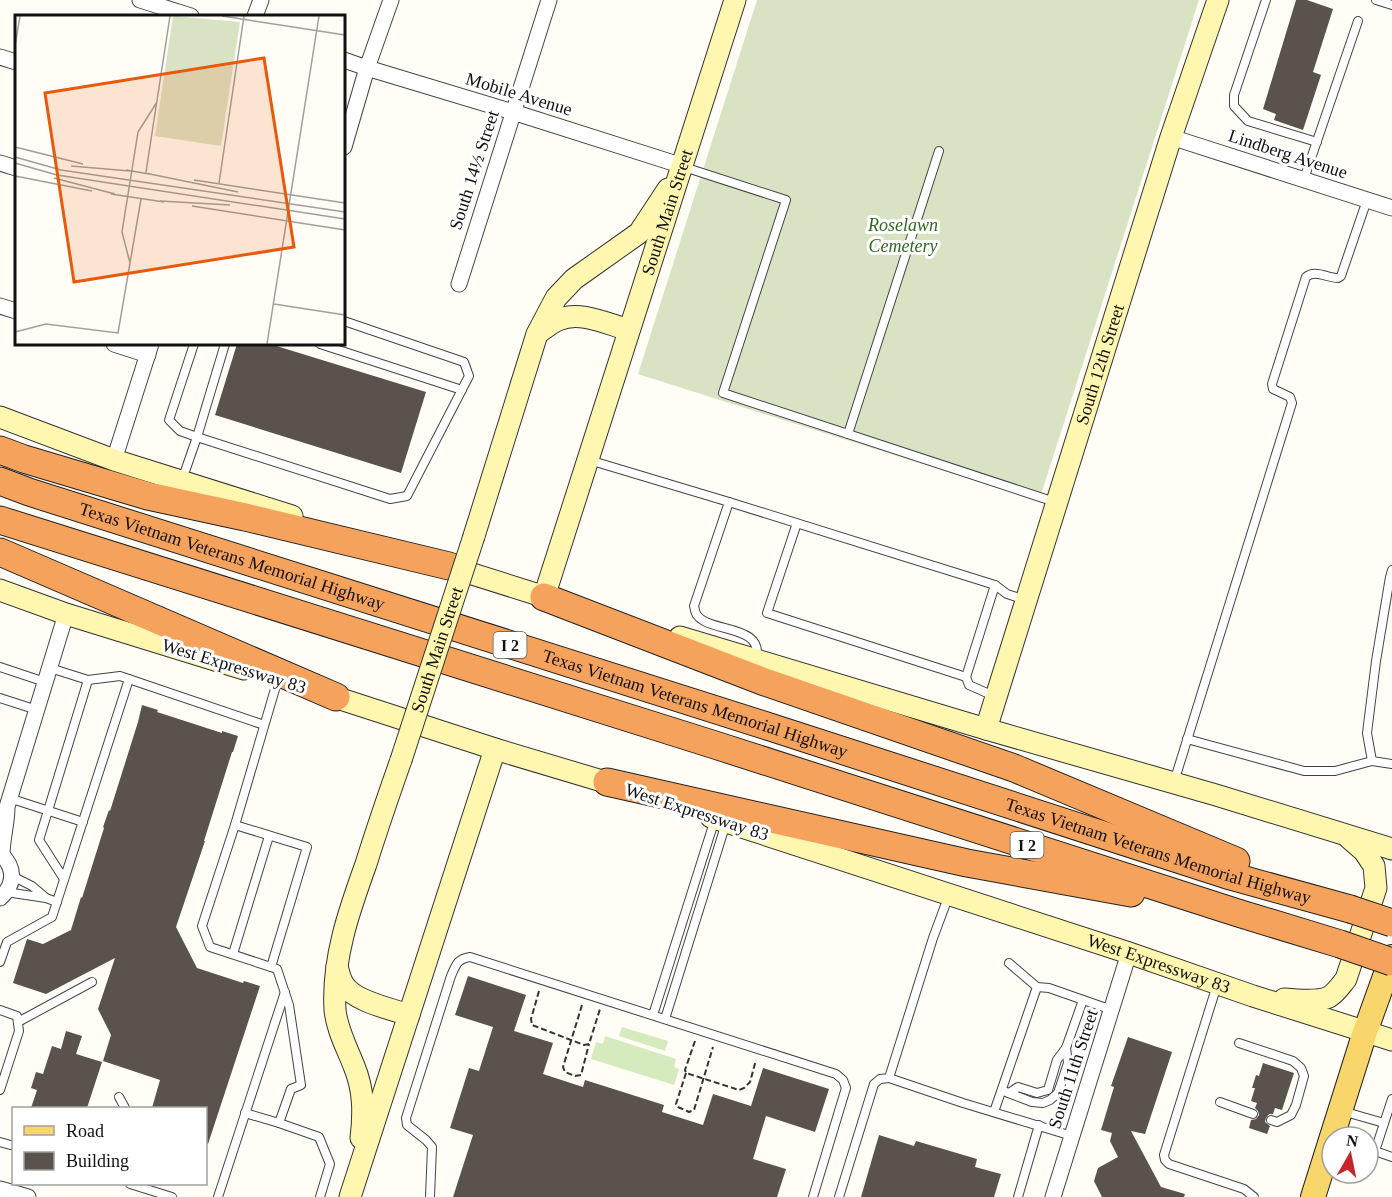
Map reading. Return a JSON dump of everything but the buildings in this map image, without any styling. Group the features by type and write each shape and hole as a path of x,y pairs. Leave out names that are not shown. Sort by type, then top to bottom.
{"highway":[{"path":"0,450 148,496 449,566"},
{"name":"Texas Vietnam Veterans Memorial Highway","path":"0,481 1227,875 1392,923"},
{"name":"Texas Vietnam Veterans Memorial Highway","path":"0,520 715,745 1392,962"},
{"path":"0,552 336,697"},
{"path":"543,597 762,681 1014,768 1350,909"},
{"path":"607,782 967,863 1238,913"}],"main road":[{"name":"South Main Street","path":"543,597 735,0"},
{"name":"South 12th Street","path":"986,729 1171,136 1218,0"},
{"name":"South Main Street","path":"353,1190 363,1118 362,1092 336,1013 336,966 351,906 474,536 537,334 556,298 574,279 639,233 683,166"},
{"path":"537,334 556,320 570,316 584,317 629,330"},
{"path":"0,417 114,460 543,597 1392,849"},
{"name":"West Expressway 83","path":"0,590 66,614 607,782 1392,1040"},
{"name":"South Main Street","path":"353,1190 495,749"},
{"path":"1253,996 1300,1001 1328,997 1346,979 1376,888 1376,878 1374,867 1364,851 1346,835"},
{"path":"1313,1197 1365,1032 1392,957"},
{"path":"336,966 344,986 356,996 409,1015"}],"street":[{"path":"140,0 188,15"},
{"path":"255,15 261,0"},
{"path":"345,144 367,68 391,0"},
{"name":"South 14½ Street","path":"459,284 549,0"},
{"path":"0,57 15,62"},
{"name":"Mobile Avenue","path":"345,60 683,166"},
{"name":"Lindberg Avenue","path":"1171,136 1392,208"},
{"path":"0,163 15,168"},
{"path":"0,306 15,311"},
{"path":"114,460 150,349 121,345"},
{"path":"3,895 12,876 11,867 1,854 7,823 4,804 37,710 66,614"},
{"name":"South 11th Street","path":"1053,1197 1129,953"},
{"path":"0,1189 28,1197"}],"lane":[{"path":"1266,0 1234,95 1234,106 1248,121 1317,142"},
{"path":"1376,0 1392,5"},
{"path":"1304,179 1358,21"},
{"path":"848,434 939,151"},
{"path":"683,166 786,200 723,393 1057,503"},
{"path":"1174,783 1292,403 1290,397 1273,389 1272,384 1306,277 1312,273 1333,278 1341,276 1367,200"},
{"path":"194,345 169,420 180,431 390,499 407,496 469,376 464,362 345,321"},
{"path":"181,481 225,345"},
{"path":"323,345 462,390"},
{"path":"588,459 995,585 1007,594 1026,600"},
{"path":"729,502 694,606 696,614 703,621 740,633 755,643 758,651 756,660"},
{"path":"796,523 767,613 966,677"},
{"path":"1372,761 1367,733 1376,661 1392,570"},
{"path":"995,585 966,677 969,685 996,697"},
{"path":"0,667 88,680 120,676 264,725"},
{"path":"0,962 6,942 52,917 129,679"},
{"path":"278,679 235,825 202,926 210,947 277,969 290,1005 301,1084 291,1089 279,1123"},
{"path":"64,879 39,840 88,680"},
{"path":"0,698 37,710"},
{"path":"1187,739 1304,771 1335,771 1372,761 1392,764"},
{"path":"4,804 48,811 83,822"},
{"path":"653,1015 721,820"},
{"path":"665,1019 721,820"},
{"path":"235,825 307,847 271,967"},
{"path":"233,954 269,836"},
{"path":"12,876 32,886 46,898"},
{"path":"889,1078 949,894"},
{"path":"3,895 46,898 57,902"},
{"path":"430,1197 432,1148 426,1140 407,1125 406,1118 451,976 462,958 470,957 836,1074 843,1080 846,1088 844,1099 813,1197"},
{"path":"1009,963 1037,987 1049,988 1112,1010"},
{"path":"18,1022 92,982"},
{"path":"1218,984 1164,1155 1169,1164 1244,1189 1254,1197"},
{"path":"994,1113 1006,1092 1037,987"},
{"path":"218,1197 285,992"},
{"path":"1006,1092 1032,1102 1043,1103 1058,1093 1068,1063 1066,1048 1083,1000"},
{"path":"0,1010 17,1016 19,1031 0,1090"},
{"path":"1239,1043 1293,1061 1301,1068 1304,1076 1291,1115 1277,1122 1271,1120"},
{"path":"839,1197 874,1084 880,1079 889,1078 1072,1136"},
{"path":"120,1097 125,1107"},
{"path":"1392,1099 1375,1151 1392,1157"},
{"path":"1220,1102 1253,1114"},
{"path":"1340,1110 1383,1129"},
{"path":"245,1113 319,1137 330,1164 320,1197"},
{"path":"1018,1197 1039,1125"},
{"path":"133,1185 172,1197"}],"path":[{"path":"542,980 531,1019 532,1025 584,1045 590,1044"},
{"path":"586,994 563,1067 565,1072 574,1076 581,1074 603,999"},
{"path":"698,1030 676,1104 690,1112 694,1110 716,1036"},
{"path":"686,1073 739,1090 750,1082 759,1049"}],"green space":[{"name":"Roselawn Cemetery","path":"757,0 1199,0 1039,501 638,374"},
{"path":"622,1027 668,1041 665,1051 619,1036"},
{"path":"605,1036 676,1059 674,1067 679,1069 674,1085 591,1059 596,1042 603,1044"}]}
